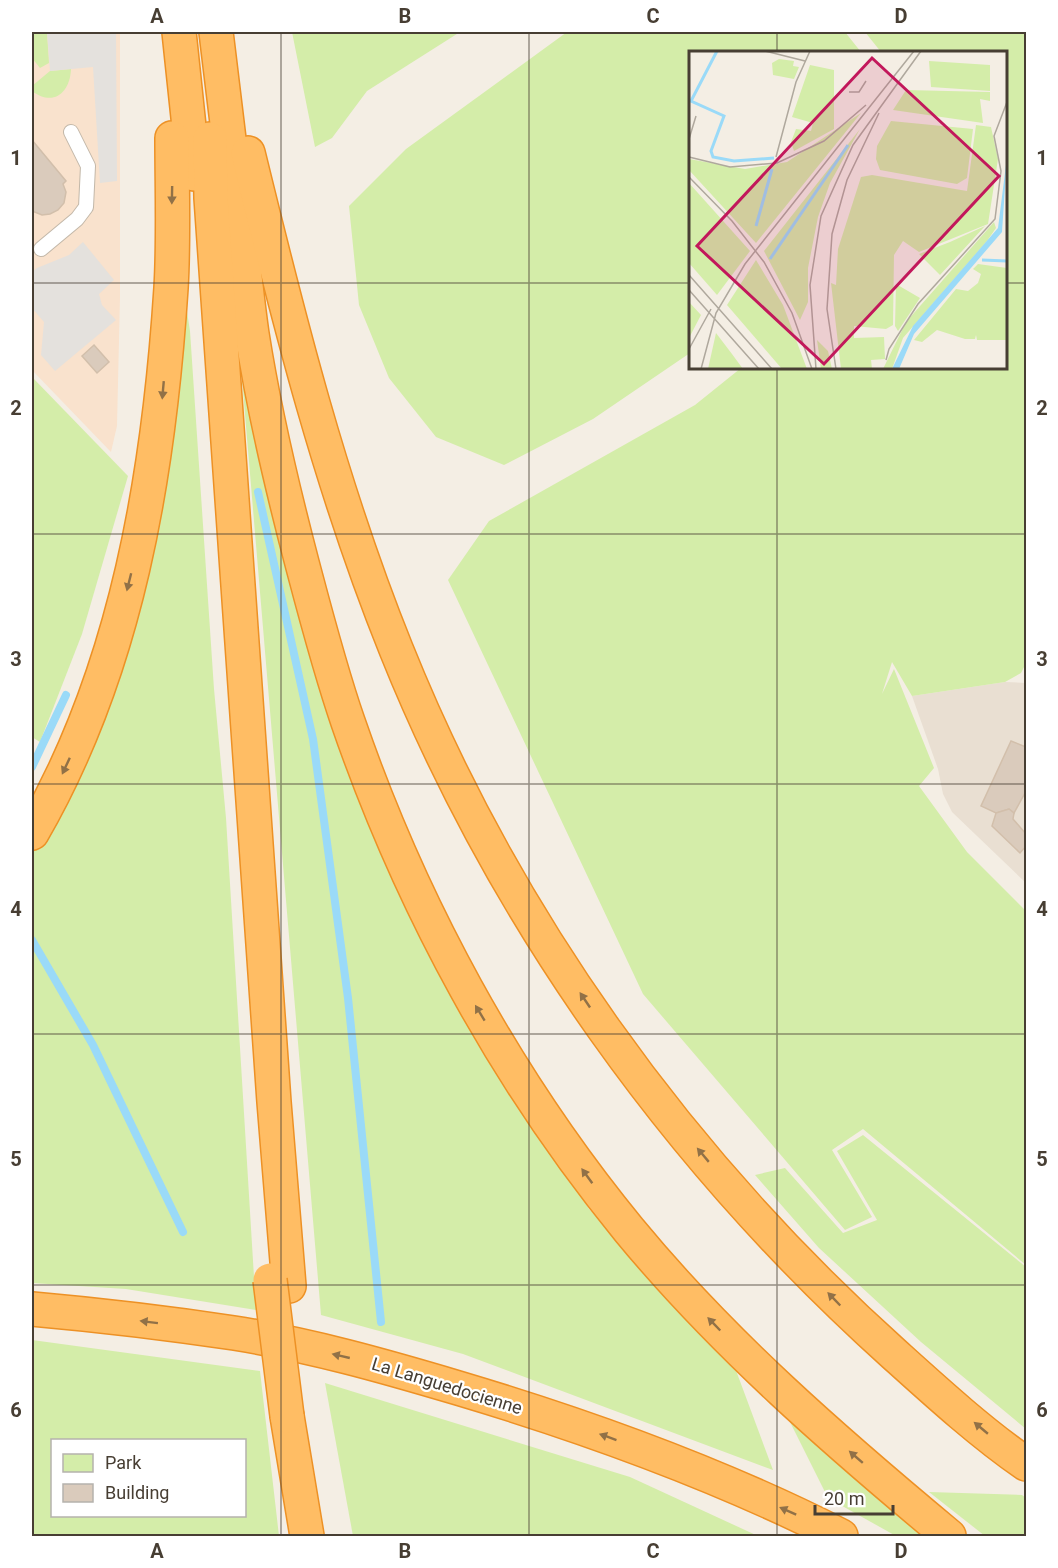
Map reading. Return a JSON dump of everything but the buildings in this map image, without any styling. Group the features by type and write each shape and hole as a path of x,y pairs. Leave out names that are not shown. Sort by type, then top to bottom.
{"highway":[{"path":"32,833 77,741 96,693 118,626 146,506 161,408 171,286 173,32"},
{"path":"179,32 200,236 222,603 280,1283 295,1417 322,1536"},
{"path":"209,32 211,198 274,1102 280,1283"},
{"path":"217,32 297,348 347,519 396,649 444,760 503,872 554,954 622,1054 686,1136 763,1226 853,1317 920,1378 1026,1464"},
{"path":"217,32 252,333 277,469 318,623 348,722 397,846 430,920 471,997 510,1062 589,1179 629,1230 668,1276 771,1380 948,1536"},
{"name":"La Languedocienne","path":"32,1309 235,1334 369,1362 492,1398 626,1443 706,1475 841,1536"},
{"path":"295,1417 292,1452 298,1536"},
{"path":"292,1452 307,1536"}],"lane":[{"path":"41,249 77,219 86,207 88,166 71,132"}],"shaded area":[{"path":"32,32 120,32 120,297 117,426 111,452 32,370"},
{"path":"47,32 116,32 117,181 100,183 93,67 50,71"},
{"path":"83,242 114,280 99,294 102,305 116,320 55,371 41,355 44,322 32,308 32,272 69,255"},
{"path":"1005,682 1026,683 1026,883 952,812 943,794 938,769 912,696"}],"green space":[{"path":"32,32 47,32 49,63 40,68 32,58"},
{"path":"292,32 460,32 367,91 332,138 315,147"},
{"path":"567,32 845,32 860,51 689,51 689,354 593,419 504,465 436,437 389,378 359,305 349,206 406,149"},
{"path":"865,32 1026,32 1026,663 1021,673 1005,682 912,696 892,662 882,694 894,669 934,768 919,786 967,852 1026,911 1026,1265 863,1129 832,1150 872,1217 845,1230 643,994 448,580 489,521 695,405 740,369 1007,369 1007,51 880,51"},
{"path":"71,69 67,85 59,95 47,98 32,91 32,86 50,71"},
{"path":"184,292 190,331 214,689 226,818 256,1310 126,1289 32,1283 32,854 52,819 94,726"},
{"path":"241,367 425,938 589,1209 731,1357 773,1470 463,1354 321,1315"},
{"path":"32,377 128,476 82,634 40,742 32,737"},
{"path":"863,1135 1026,1267 1026,1429 921,1342 819,1248 755,1175 785,1168 843,1233 877,1220 837,1151"},
{"path":"32,1340 260,1371 279,1536 32,1536"},
{"path":"325,1383 630,1477 758,1536 353,1536"},
{"path":"785,1412 922,1536 896,1536 828,1498"},
{"path":"929,1492 1022,1495 1026,1498 1026,1536 985,1536"}],"waterway":[{"path":"258,492 313,739 348,998 381,1322"},
{"path":"32,767 66,695"},
{"path":"32,940 93,1045 183,1232"}]}
